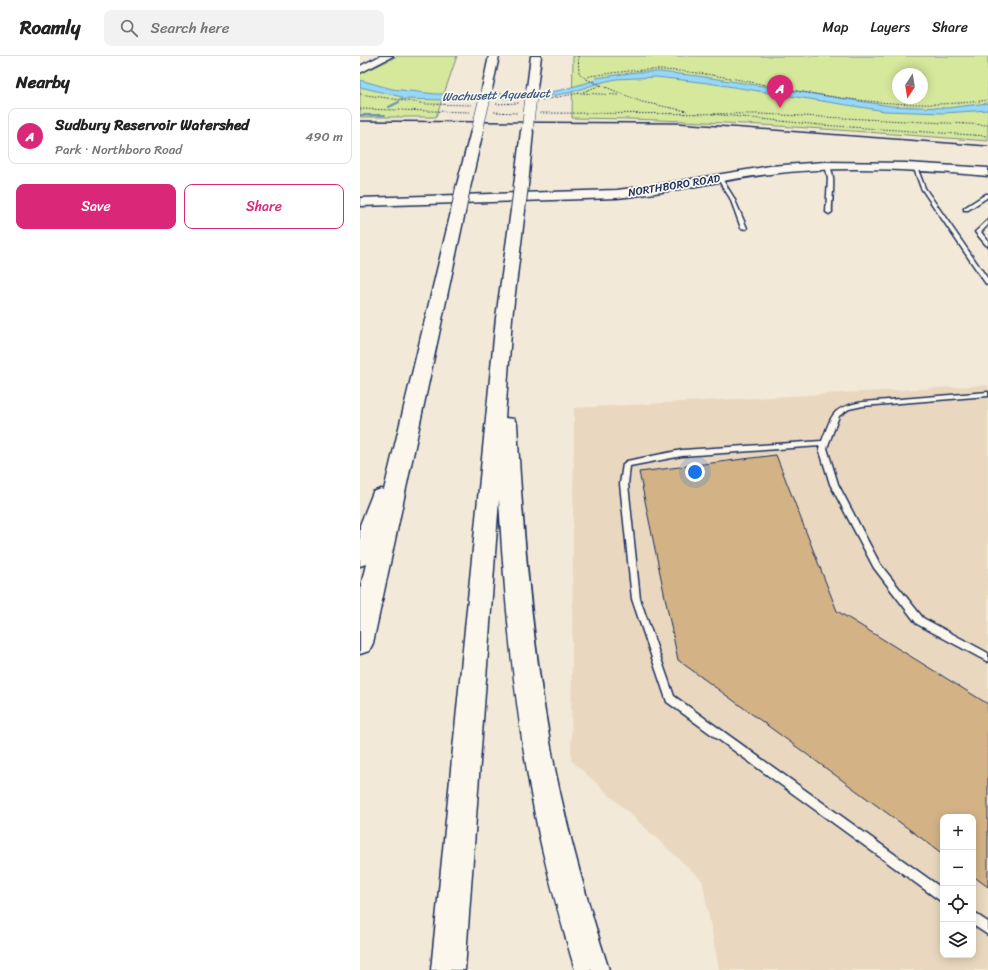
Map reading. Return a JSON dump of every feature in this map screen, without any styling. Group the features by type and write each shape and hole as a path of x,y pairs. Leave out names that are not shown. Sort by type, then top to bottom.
{"main road":[{"path":"360,70 388,56"},
{"path":"360,643 494,56"},
{"path":"448,970 504,318 536,56"},
{"name":"NORTHBORO ROAD","path":"360,202 617,194 653,190 766,171 827,166 869,165 988,172"},
{"path":"504,318 510,511 516,584 527,672 540,760 558,845 574,910 592,970"},
{"path":"360,557 418,388"}],"lane":[{"path":"827,166 832,185 829,212"},
{"path":"915,167 923,188 988,283"},
{"path":"719,178 732,198 744,228"},
{"path":"966,209 988,195"},
{"path":"980,200 988,203"},
{"path":"988,222 978,232 988,244"},
{"path":"988,394 863,404 847,407 836,415 823,448 834,484 882,572 920,622 988,658"},
{"path":"825,443 682,453 627,464 624,484 636,599 670,699 940,894"},
{"path":"976,920 988,929"}],"path":[{"path":"578,56 579,73 587,79 620,96 645,104 698,112 820,125 988,136"},
{"path":"587,79 590,76 660,70 738,79 864,101 908,106 945,106 988,100"},
{"path":"580,92 600,85"},
{"path":"698,112 988,125"}],"shaded area":[{"path":"988,385 988,970 719,970 702,880 571,760 574,408"}],"green space":[{"path":"397,56 457,56 436,117 360,117 360,65 373,68"},
{"path":"573,56 988,56 988,141 728,123 572,118"}],"water":[{"name":"Wachusett Aqueduct","path":"637,72 660,72 698,76 891,106 947,108 988,103 988,110 944,113 885,111 708,83 656,77 616,79 569,93 544,97 448,100 400,99 402,97 360,87 360,80 392,89 436,94 544,93 593,81 596,78"}],"building":[{"path":"776,455 837,611 988,704 988,887 976,878 976,814 940,814 940,852 678,660 639,472"}],"waterway":[{"path":"389,107 399,102"},
{"path":"360,115 385,115"}],"railway":[{"path":"360,121 678,123 988,146"}],"place":[{"name":"Sudbury Reservoir Watershed","path":"780,108"}]}
